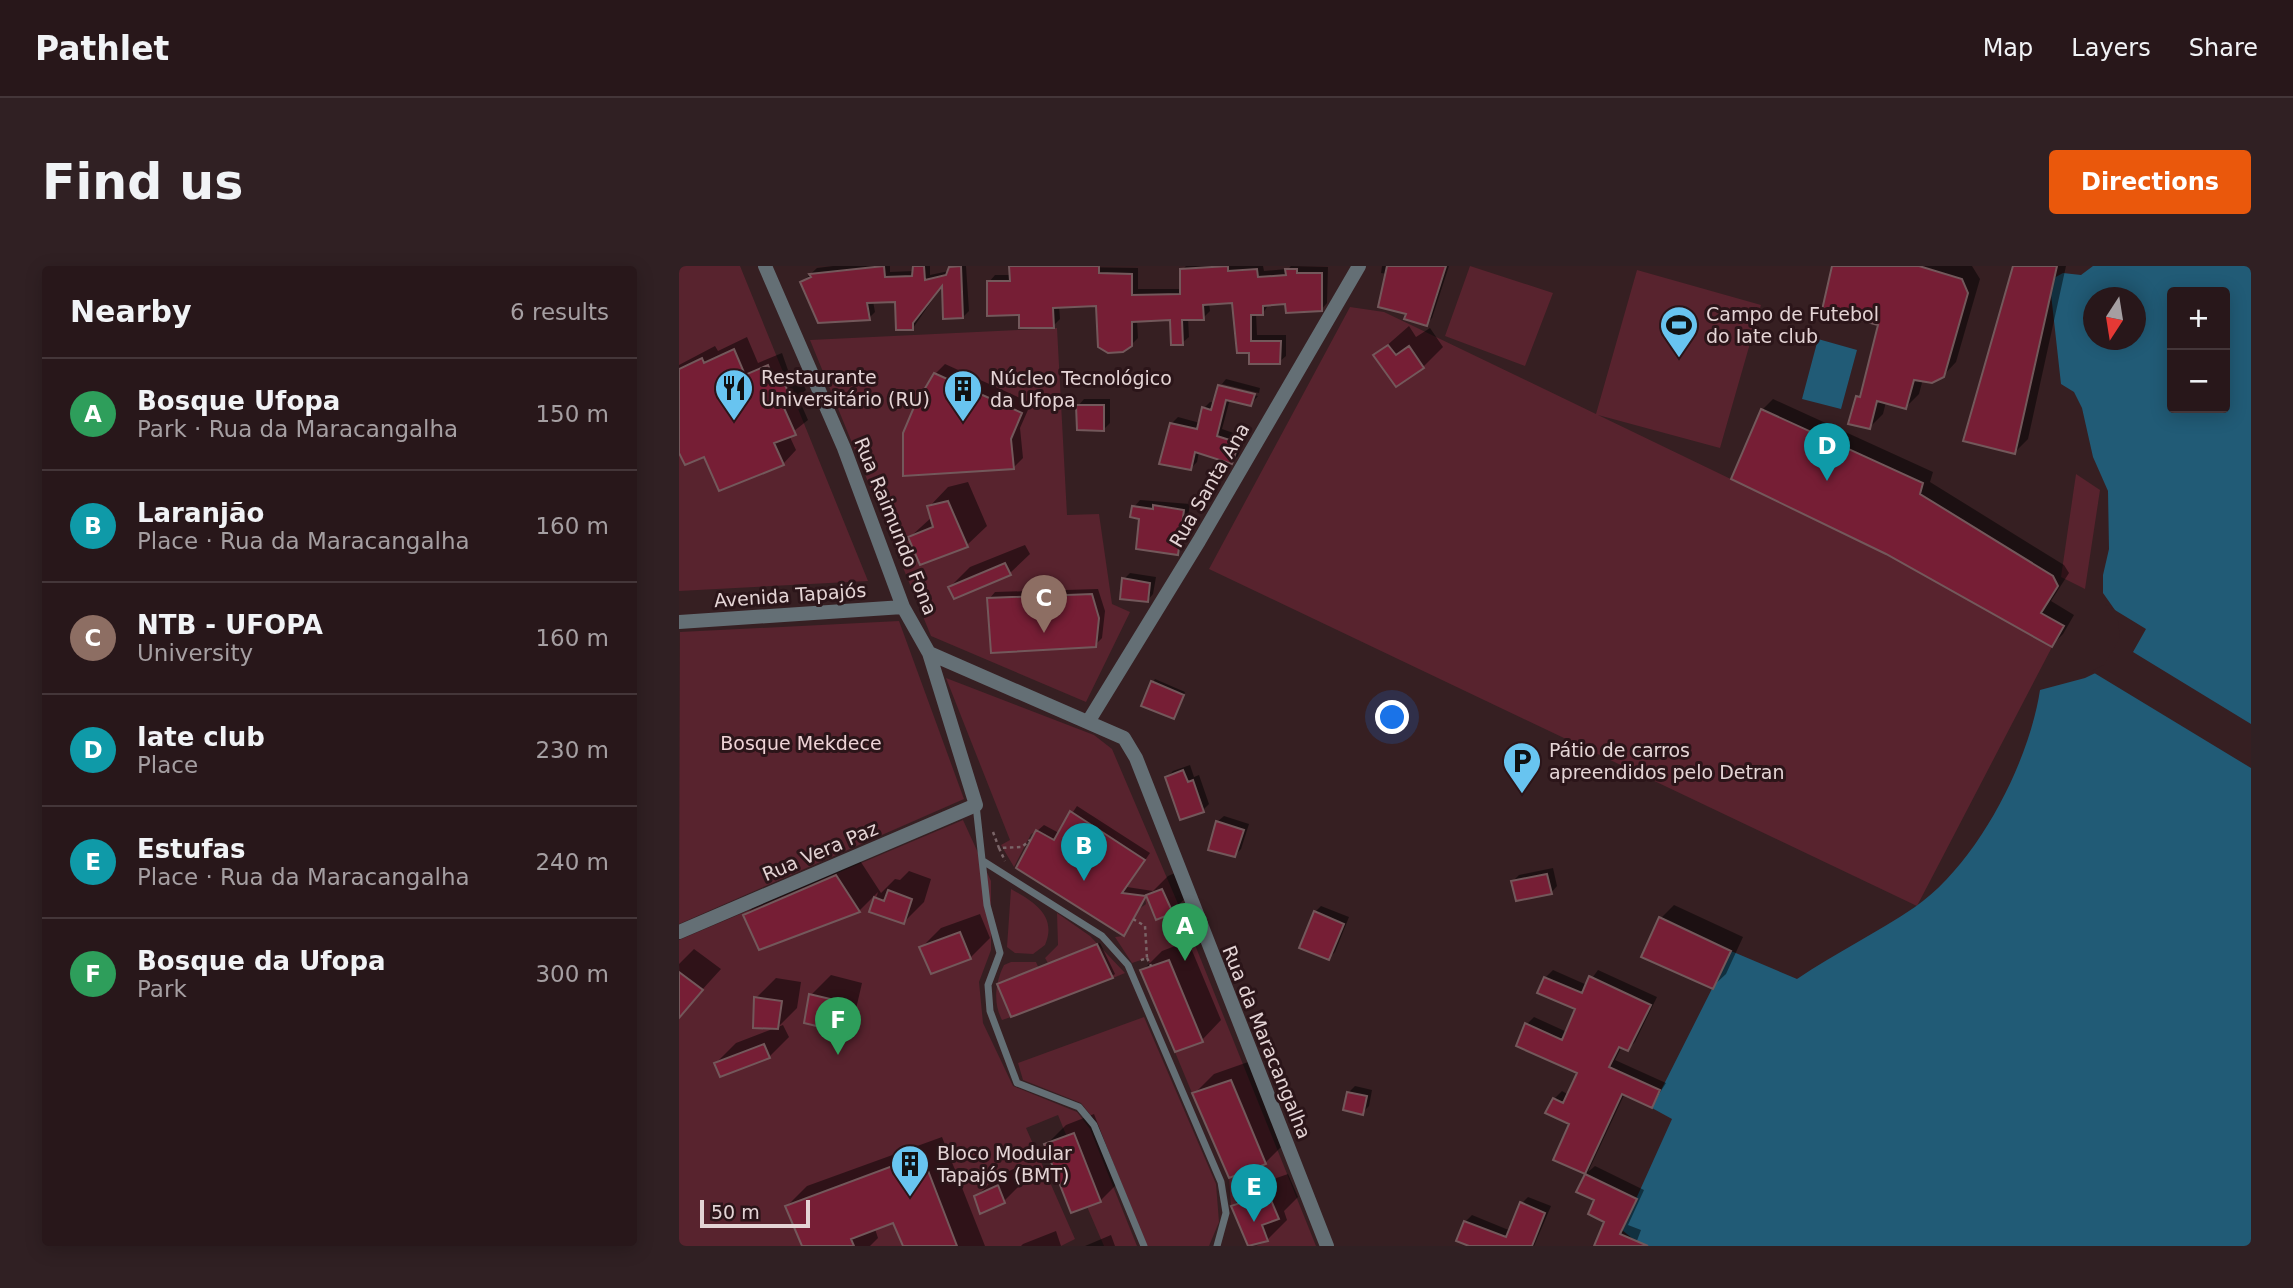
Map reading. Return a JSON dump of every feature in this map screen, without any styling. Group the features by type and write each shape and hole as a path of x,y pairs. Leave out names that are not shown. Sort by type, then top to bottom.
{"street":[{"name":"Rua Raimundo Fona","path":"765,266 844,449 903,607 929,653 976,805"},
{"name":"Rua Santa Ana","path":"1088,722 1199,541 1359,266"},
{"name":"Avenida Tapajós","path":"679,622 903,607"},
{"name":"Rua da Maracangalha","path":"929,653 1124,738 1136,758 1327,1246"},
{"name":"Rua Vera Paz","path":"679,932 976,805"}],"lane":[{"path":"976,805 987,905 1000,953 988,985 990,1011 1017,1083 1079,1107 1094,1125 1144,1246"},
{"path":"983,861 1102,936 1128,965 1221,1182 1226,1213 1217,1246"}],"path":[{"path":"993,832 999,848 1022,847 1030,840"},
{"path":"1147,958 1151,966"}],"green space":[{"path":"679,266 740,266 868,581 679,591"},
{"path":"1470,266 1553,293 1525,366 1445,336"},
{"path":"1637,270 1761,305 1720,448 1598,415 1886,554 2052,647 1917,906 1209,569 1350,307 1384,312 1596,414"},
{"path":"1057,328 1067,515 1099,514 1112,604 1130,612 1086,702 931,636 810,340"},
{"path":"2076,474 2100,490 2085,589 2061,577"},
{"name":"Bosque Mekdece","path":"899,621 964,799 679,924 680,632"},
{"path":"946,678 1094,735 1112,749 1187,925 1316,1246 1256,1246 1268,1241 1262,1225 1279,1218 1268,1193 1231,1206 1229,1178 1266,1164 1232,1080 1192,1093 1175,1052 1202,1042 1169,961 1151,966 1147,958 1132,963 1115,937 1124,936 1139,909 1146,904 1145,898 1115,903 1145,859 1070,812 1052,843 1038,831 1031,834 1014,867 1001,845 1010,840"},
{"path":"963,820 991,881 991,950 979,982 983,1023 1013,1086 1077,1112 1090,1129 1137,1246 1104,1246 1082,1195 1089,1192 1058,1115 1026,1128 1075,1239 1061,1246 679,1246 679,940"},
{"path":"1011,889 1041,910 1048,925 1045,945 1033,954 1015,953 1007,947"},
{"path":"1057,913 1090,936 1125,973 1113,978 1097,944 1049,965 1045,958 1058,945"},
{"path":"1011,962 1036,962 1039,969 998,984 1011,1017 1002,1020 997,1007 997,986 1004,965"},
{"path":"1144,1017 1216,1184 1219,1222 1209,1246 1147,1246 1097,1123 1081,1103 1023,1080 1018,1063"}],"water":[{"path":"2093,266 2251,266 2251,1246 1631,1246 1633,1239 1622,1230 1672,1119 1652,1108 1731,951 1797,979 1915,907 1938,888 1959,865 1997,810 2025,749 2040,690 2085,678 2106,668 2123,639 2122,620 2103,593 2103,575 2109,549 2108,491 2093,457 2082,408 2074,392 2061,384 2051,294 2054,278 2063,273 2081,275"},
{"path":"1818,339 1857,350 1841,409 1802,399"}],"pier":[{"path":"2105,604 2146,629 2133,652 2251,724 2251,768 2091,671 2104,665 2120,638 2118,621"}],"building":[{"path":"884,266 885,277 912,276 913,266 924,266 925,280 946,275 949,267 961,266 963,318 943,319 942,286 913,323 913,330 896,330 895,302 867,303 870,320 818,323 800,282 811,277 809,274"},
{"path":"1009,266 1099,266 1099,273 1132,274 1132,295 1180,294 1180,269 1228,266 1228,271 1257,269 1258,277 1286,275 1285,269 1297,269 1297,273 1322,273 1322,311 1286,313 1285,304 1263,306 1263,315 1251,315 1251,341 1281,341 1280,364 1249,364 1249,353 1237,353 1232,303 1203,305 1204,320 1182,320 1183,345 1171,345 1170,320 1132,322 1132,346 1123,352 1108,353 1098,347 1096,306 1053,308 1054,328 1019,328 1019,315 987,316 987,281 1010,281"},
{"path":"1387,266 1446,266 1427,326 1404,319 1406,314 1378,307"},
{"path":"1832,266 1919,266 1962,279 1968,293 1944,377 1932,383 1914,380 1906,409 1877,401 1870,429 1848,424 1856,396 1860,397 1878,325 1822,310"},
{"path":"2013,266 2057,266 2015,454 1963,441"},
{"path":"1388,345 1396,355 1409,346 1424,368 1396,387 1373,355"},
{"name":"Restaurante Universitário (RU)","path":"734,349 745,375 768,365 776,385 784,382 793,404 784,408 796,435 774,443 784,465 719,491 704,457 685,465 679,453 679,369 702,358 704,363"},
{"name":"Núcleo Tecnológico da Ufopa","path":"934,373 1022,413 1011,439 1014,469 903,476 903,433 914,407"},
{"path":"1218,385 1255,394 1251,406 1226,400 1217,436 1239,443 1232,464 1195,452 1191,470 1159,464 1170,423 1197,429 1202,407 1211,410"},
{"path":"1076,405 1104,405 1104,431 1077,430"},
{"path":"1761,409 1923,483 1920,494 2053,576 2058,586 2041,613 2064,626 2052,647 1886,554 1731,479"},
{"path":"948,501 968,547 920,565 908,537 933,527 927,506"},
{"path":"1153,505 1184,510 1178,555 1136,549 1139,519 1130,517 1132,506 1153,509"},
{"path":"1005,563 1011,575 954,599 948,587"},
{"path":"1122,578 1150,583 1148,602 1120,599"},
{"path":"1092,594 1099,618 1096,647 991,653 987,598"},
{"path":"1151,681 1184,695 1174,719 1141,706"},
{"path":"1183,770 1188,782 1193,780 1204,812 1180,820 1165,777"},
{"path":"1070,811 1145,860 1122,893 1146,896 1124,936 1016,868 1036,830 1054,840"},
{"path":"1216,821 1244,830 1235,857 1208,850"},
{"path":"1547,874 1552,894 1516,901 1511,881"},
{"path":"836,875 860,912 759,950 743,915"},
{"path":"1162,889 1173,913 1156,920 1146,895"},
{"path":"888,890 912,899 904,924 869,912 874,897 884,901"},
{"path":"1314,911 1344,924 1329,960 1299,948"},
{"path":"1659,917 1731,951 1713,989 1641,957"},
{"path":"960,932 971,959 931,974 919,947"},
{"path":"1097,944 1113,978 1011,1017 997,984"},
{"path":"1169,960 1203,1042 1175,1052 1140,970"},
{"path":"679,972 703,990 679,1018"},
{"path":"1589,976 1651,1005 1628,1051 1619,1047 1609,1067 1660,1090 1652,1108 1622,1094 1585,1174 1553,1160 1569,1124 1545,1113 1553,1098 1563,1103 1577,1073 1516,1046 1525,1023 1562,1040 1575,1009 1537,993 1544,977 1582,993"},
{"path":"809,994 843,1002 837,1031 804,1023"},
{"path":"754,997 782,1001 778,1029 753,1028"},
{"path":"764,1044 770,1058 720,1077 714,1063"},
{"path":"1231,1080 1266,1164 1229,1178 1192,1093"},
{"path":"1347,1092 1367,1096 1363,1115 1343,1110"},
{"path":"1074,1133 1101,1202 1071,1213 1044,1144"},
{"path":"922,1155 957,1246 903,1246 893,1223 851,1239 854,1246 802,1246 785,1206"},
{"path":"1585,1174 1637,1199 1620,1234 1648,1246 1594,1246 1604,1222 1588,1214 1594,1200 1576,1192"},
{"path":"998,1185 1005,1203 980,1214 974,1196"},
{"path":"1268,1193 1279,1219 1262,1225 1268,1241 1248,1246 1231,1206"},
{"path":"1520,1202 1545,1213 1532,1246 1469,1246 1456,1241 1464,1221 1506,1237"}],"place":[{"name":"Campo de Futebol do Iate club","path":"1679,359"},
{"name":"Restaurante Universitário (RU)","path":"734,422"},
{"name":"Núcleo Tecnológico da Ufopa","path":"963,423"},
{"name":"Iate club","path":"1827,481"},
{"name":"NTB - UFOPA","path":"1044,633"},
{"name":"Pátio de carros apreendidos pelo Detran","path":"1522,795"},
{"name":"Laranjão","path":"1084,881"},
{"name":"Bosque Ufopa","path":"1185,961"},
{"name":"Bosque da Ufopa","path":"838,1055"},
{"name":"Bloco Modular Tapajós (BMT)","path":"910,1198"},
{"name":"Estufas","path":"1254,1222"}]}
